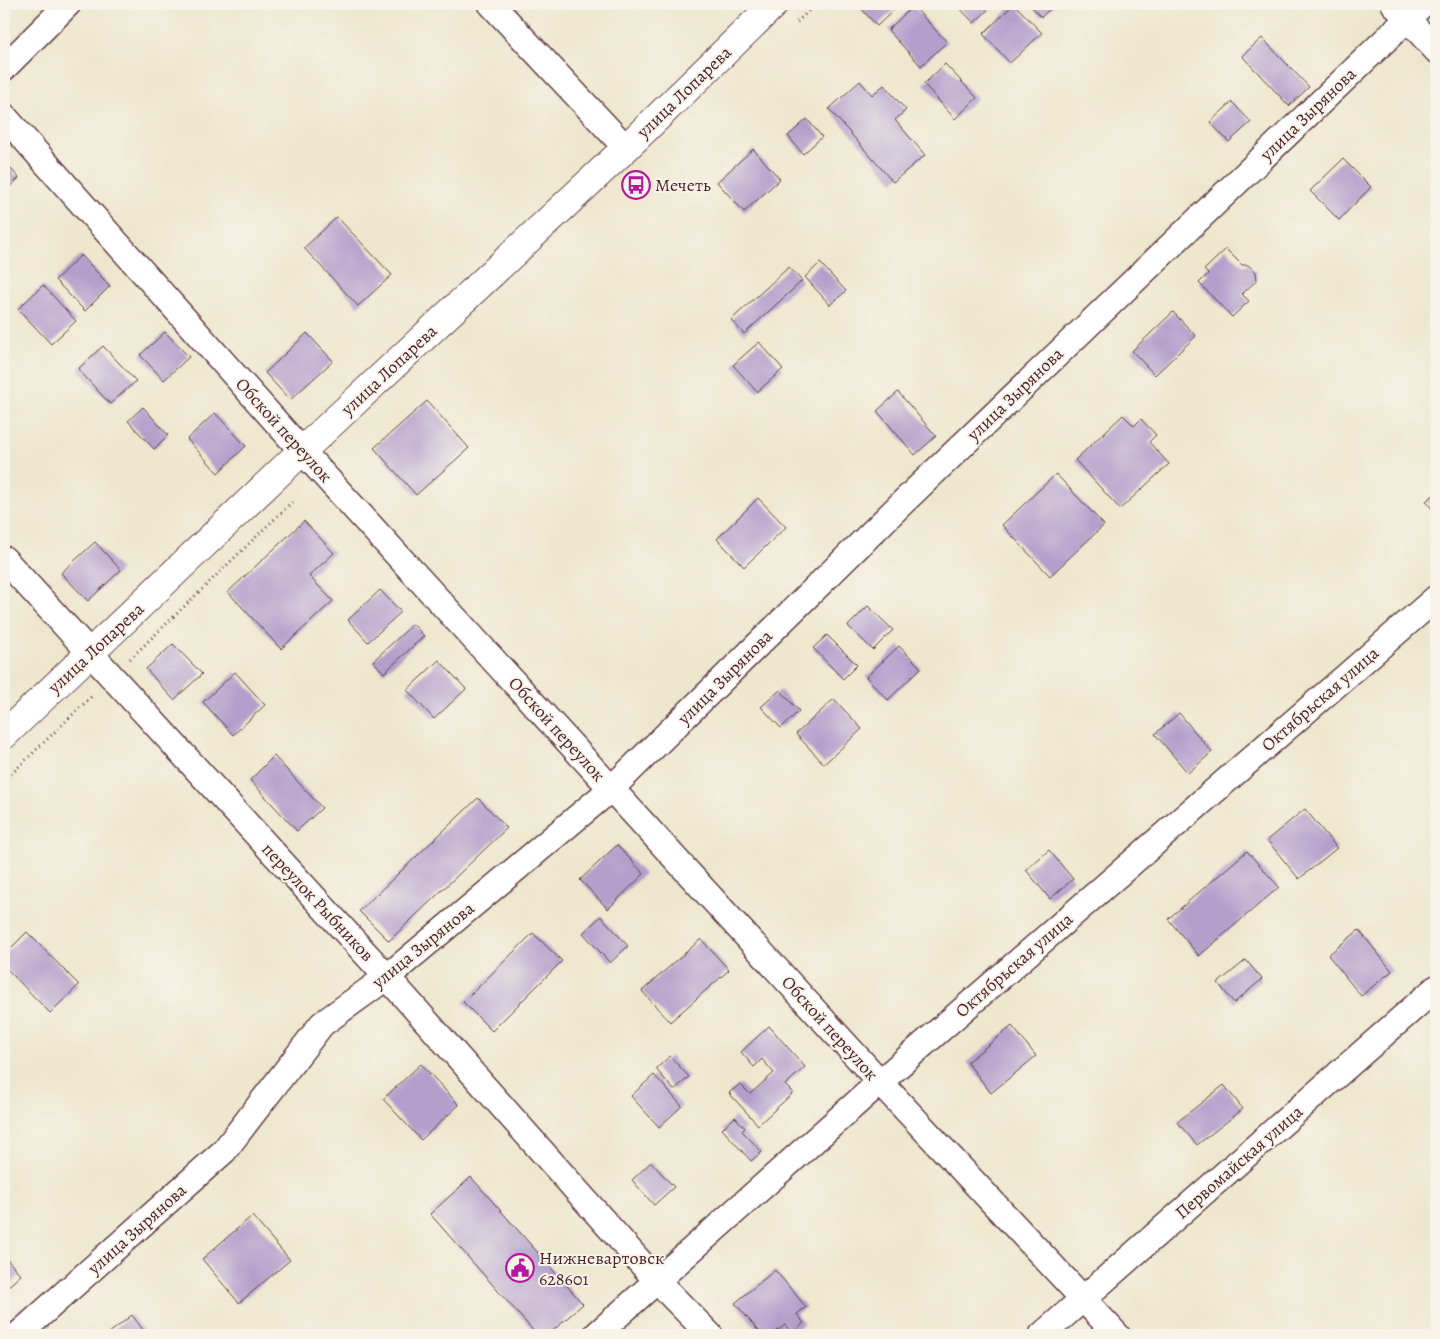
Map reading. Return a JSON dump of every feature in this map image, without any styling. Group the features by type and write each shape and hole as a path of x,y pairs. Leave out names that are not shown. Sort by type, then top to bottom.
{"main road":[{"name":"улица Лопарева","path":"4,735 626,148 774,4"}],"street":[{"path":"4,68 68,4"},
{"path":"491,4 626,148"},
{"path":"1408,9 1436,50"},
{"name":"улица Зырянова","path":"18,1335 224,1151 322,1024 387,976 611,789 1408,9"},
{"name":"Обской переулок","path":"4,116 302,452 880,1082 1117,1335"},
{"name":"переулок Рыбников","path":"4,559 387,976 657,1281 710,1335"},
{"name":"Октябрьская улица","path":"596,1335 880,1082 1436,598"},
{"name":"Первомайская улица","path":"1042,1335 1436,988"}],"path":[{"path":"794,24 816,4"},
{"path":"4,782 322,473"}],"building":[{"path":"857,4 894,4 897,7 877,26"},
{"path":"956,4 994,4 974,23"},
{"path":"1014,4 1042,33 1010,63 983,34"},
{"path":"1029,4 1056,4 1041,17"},
{"path":"913,6 947,42 921,66 888,30"},
{"path":"1262,38 1309,87 1289,106 1242,56"},
{"path":"945,64 977,98 955,119 924,84"},
{"path":"860,81 872,95 884,85 906,110 895,120 925,155 893,182 829,109"},
{"path":"1232,102 1251,122 1229,142 1210,122"},
{"path":"807,119 822,137 803,154 788,136"},
{"path":"753,149 780,179 744,212 717,182"},
{"path":"1343,159 1371,187 1339,220 1310,191"},
{"path":"4,161 19,178 4,192"},
{"path":"337,217 392,275 358,306 304,248"},
{"path":"1226,249 1242,265 1248,265 1256,272 1257,280 1242,294 1249,301 1232,317 1199,283 1208,274 1204,270"},
{"path":"81,255 110,286 85,311 55,280"},
{"path":"820,263 846,291 830,305 805,277"},
{"path":"789,267 802,281 744,334 731,320"},
{"path":"43,285 76,321 51,344 18,309"},
{"path":"1173,312 1196,336 1155,375 1132,351"},
{"path":"165,332 189,357 164,380 140,355"},
{"path":"307,333 333,361 290,400 265,373"},
{"path":"759,342 783,369 757,392 733,365"},
{"path":"103,346 136,381 110,404 78,369"},
{"path":"898,392 936,436 915,455 877,411"},
{"path":"427,401 469,448 416,495 374,448"},
{"path":"143,407 168,435 154,449 128,421"},
{"path":"215,413 246,446 218,473 187,439"},
{"path":"1123,415 1134,426 1141,419 1156,435 1149,442 1169,464 1120,509 1075,460"},
{"path":"1056,474 1104,525 1050,576 1002,525"},
{"path":"1436,493 1436,514 1426,501"},
{"path":"758,498 786,527 744,567 717,539"},
{"path":"304,521 334,553 309,576 333,601 281,649 228,592"},
{"path":"95,542 121,570 88,601 61,573"},
{"path":"380,590 401,612 368,642 348,620"},
{"path":"868,606 893,630 873,650 848,626"},
{"path":"413,624 424,636 384,673 373,661"},
{"path":"827,635 857,665 843,679 813,648"},
{"path":"173,644 202,674 174,700 146,669"},
{"path":"899,646 921,668 888,700 866,677"},
{"path":"439,660 466,689 434,719 407,690"},
{"path":"235,672 265,705 233,735 203,702"},
{"path":"780,690 799,711 781,728 761,707"},
{"path":"834,699 862,729 824,764 796,734"},
{"path":"1179,713 1212,752 1188,773 1155,734"},
{"path":"274,756 322,808 297,831 250,780"},
{"path":"478,798 507,828 389,941 359,911"},
{"path":"1305,809 1337,848 1299,879 1267,840"},
{"path":"617,845 644,874 608,909 580,880"},
{"path":"1049,850 1073,879 1050,899 1026,870"},
{"path":"1247,851 1279,887 1199,956 1168,919"},
{"path":"601,916 628,946 610,963 583,933"},
{"path":"1359,930 1392,971 1361,996 1328,955"},
{"path":"27,932 79,985 50,1013 4,966 4,955"},
{"path":"533,933 562,961 492,1031 463,1002"},
{"path":"701,939 729,970 670,1022 642,991"},
{"path":"1246,960 1262,979 1234,1003 1218,983"},
{"path":"769,1026 805,1067 785,1085 793,1093 758,1125 729,1093 740,1084 750,1094 774,1073 762,1059 754,1067 741,1052"},
{"path":"1012,1026 1036,1056 991,1093 967,1062"},
{"path":"670,1056 689,1077 674,1090 656,1069"},
{"path":"421,1064 459,1105 421,1140 383,1099"},
{"path":"654,1075 682,1106 659,1127 631,1096"},
{"path":"1224,1085 1243,1109 1197,1145 1177,1122"},
{"path":"735,1117 745,1128 742,1131 762,1152 751,1161 722,1129"},
{"path":"651,1162 674,1187 654,1205 632,1180"},
{"path":"471,1177 583,1304 548,1335 537,1335 430,1214"},
{"path":"252,1216 290,1260 239,1303 202,1259"},
{"path":"4,1256 21,1275 4,1290"},
{"path":"775,1270 806,1307 797,1314 804,1323 792,1333 785,1325 772,1335 762,1335 735,1303"},
{"path":"132,1315 147,1335 108,1334"}],"place":[{"name":"Мечеть","path":"636,185"},
{"name":"Нижневартовск 628601","path":"520,1268"}]}
